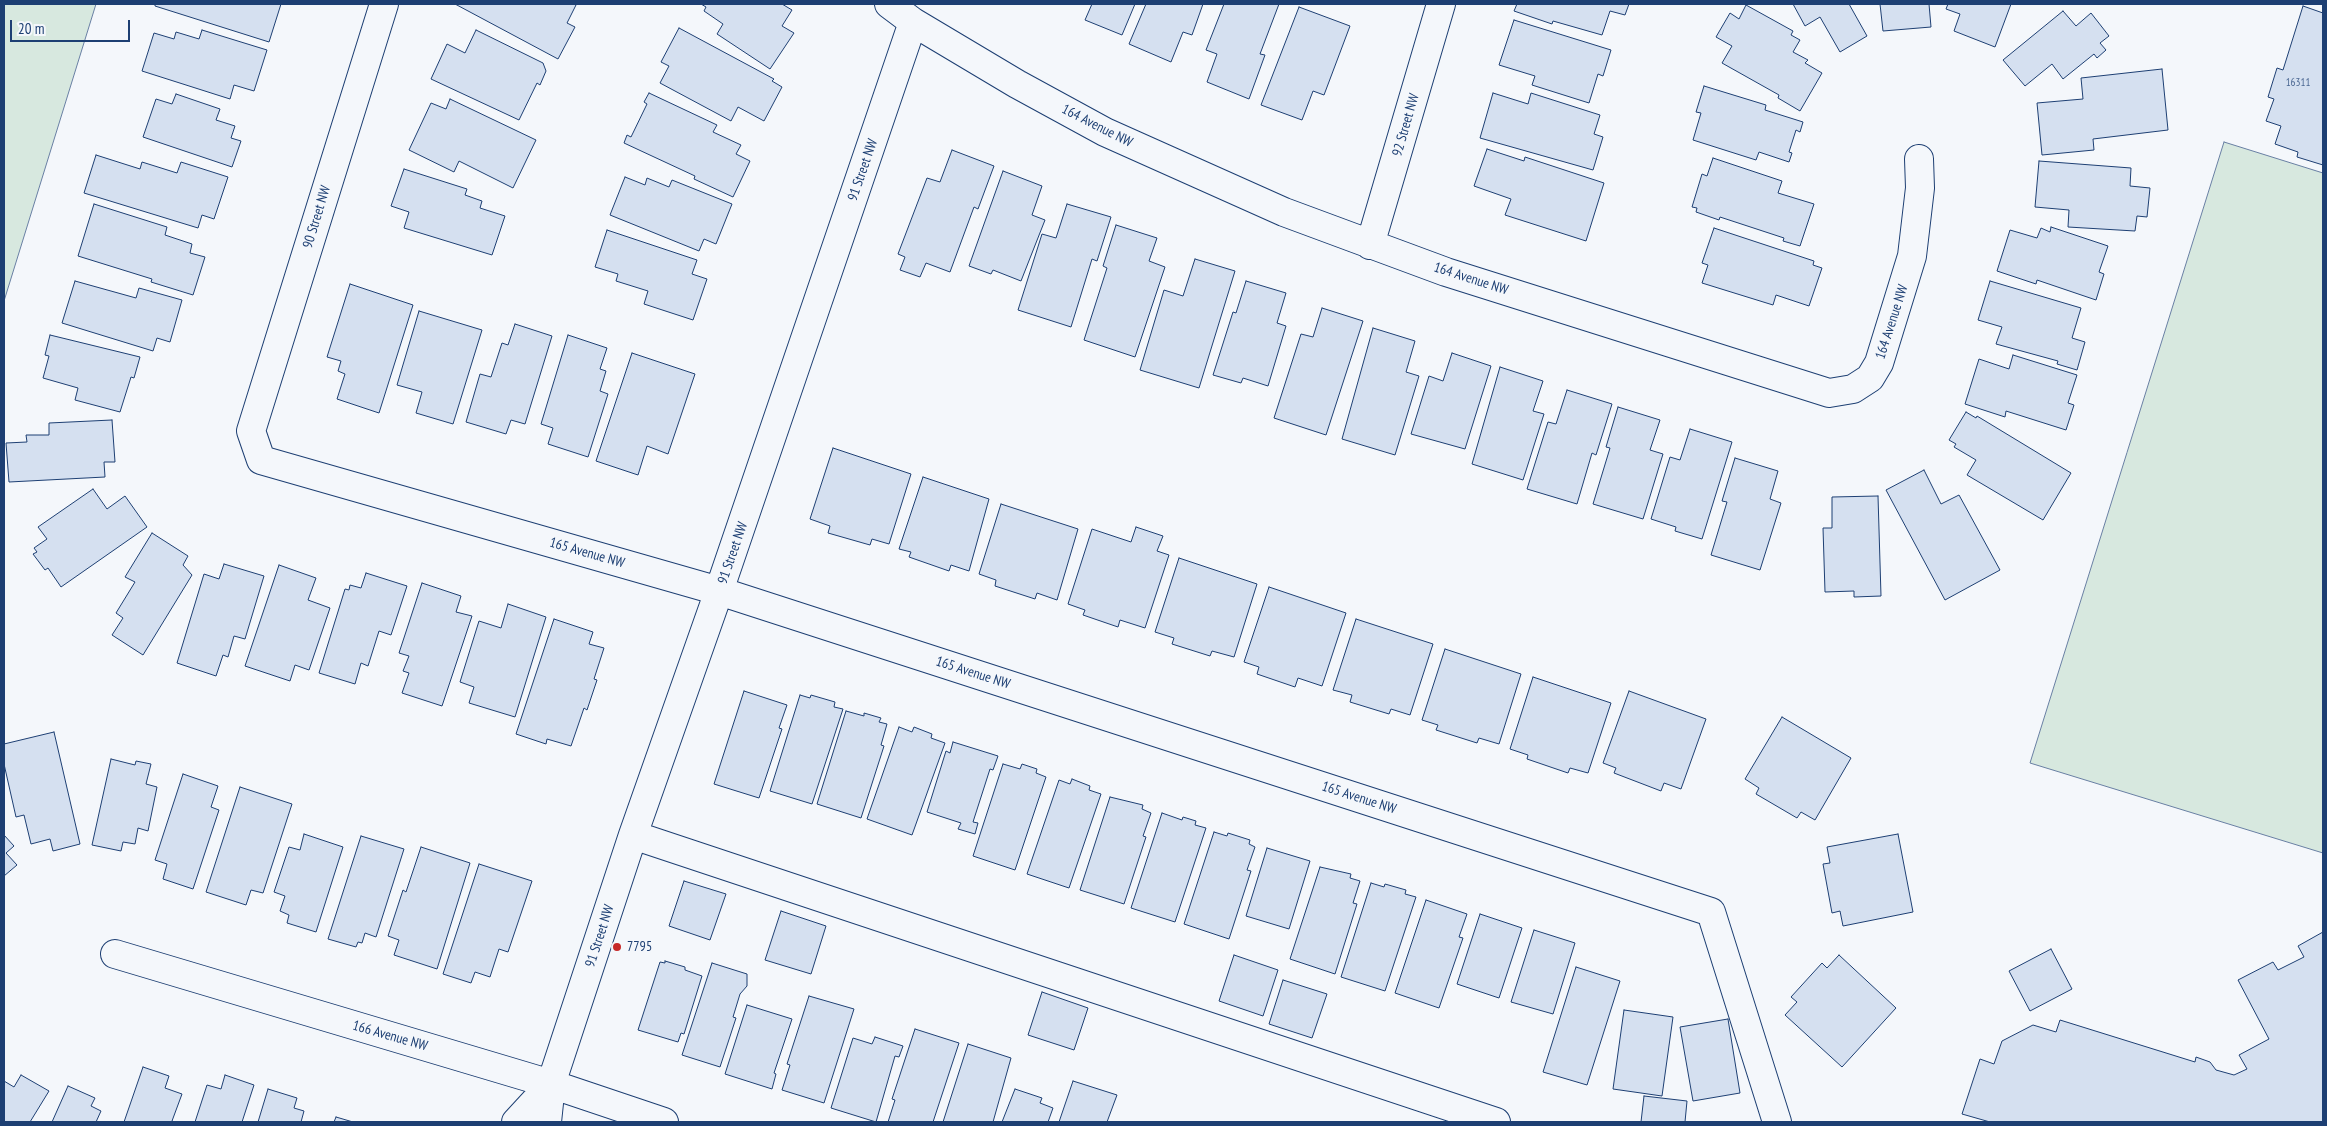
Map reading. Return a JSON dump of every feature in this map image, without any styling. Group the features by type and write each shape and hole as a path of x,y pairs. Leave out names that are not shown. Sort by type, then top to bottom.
{"street":[{"name":"90 Street NW","path":"251,431 384,4"},
{"name":"164 Avenue NW","path":"889,4 913,22 1017,84 1105,132 1284,212 1446,272 1830,393 1853,389 1870,378 1879,363 1912,256 1920,188 1919,159"},
{"name":"92 Street NW","path":"1370,245 1441,4"},
{"name":"91 Street NW","path":"547,1122 551,1084 633,834 719,591 913,22"},
{"name":"165 Avenue NW","path":"251,431 261,460 719,591 1711,912 1777,1122"},
{"path":"633,834 1496,1122"},
{"name":"166 Avenue NW","path":"115,954 551,1084 664,1122"},
{"name":"91 Street NW","path":"516,1122 551,1084"}],"shaded area":[{"path":"4,4 96,4 4,301"},
{"path":"2224,142 2323,173 2323,853 2030,763"}],"building":[{"path":"155,4 281,4 269,42 155,6"},
{"path":"455,4 573,4 576,5 567,23 575,27 558,59"},
{"path":"701,4 782,4 792,10 782,26 794,33 770,69 717,34 723,24 704,11 706,7"},
{"path":"1092,4 1135,4 1122,35 1085,20"},
{"path":"1146,4 1203,4 1192,35 1183,32 1171,62 1129,44"},
{"path":"1224,4 1279,4 1260,54 1265,55 1249,99 1207,82 1217,54 1206,50"},
{"path":"1517,4 1629,4 1625,15 1610,11 1602,35 1553,21 1552,24 1514,11"},
{"path":"1793,4 1849,4 1867,36 1840,52 1820,17 1805,26"},
{"path":"1880,4 1929,4 1931,27 1883,31"},
{"path":"1948,4 2011,4 1995,47 1954,31 1960,14 1946,9"},
{"path":"1746,5 1793,31 1791,35 1800,40 1793,52 1808,60 1805,63 1822,73 1800,111 1778,98 1779,95 1722,63 1732,46 1716,37 1730,13 1739,19"},
{"path":"2303,6 2323,13 2323,165 2297,157 2298,152 2275,144 2281,126 2266,121 2274,99 2268,97 2277,68 2283,70"},
{"path":"1299,7 1350,26 1324,95 1313,91 1302,120 1261,105"},
{"path":"2063,11 2076,26 2091,13 2109,36 2100,43 2106,50 2097,58 2094,54 2063,79 2052,64 2025,86 2003,60"},
{"path":"1514,20 1611,50 1603,76 1598,74 1589,103 1532,85 1535,76 1499,65"},
{"path":"679,28 774,79 772,81 782,87 764,121 738,107 731,121 660,83 669,66 661,62"},
{"path":"202,30 267,50 254,91 234,85 230,99 142,71 154,33 174,39 176,32 199,39"},
{"path":"476,30 543,63 546,71 540,85 537,83 519,120 431,79 447,44 465,53"},
{"path":"2162,69 2168,130 2093,139 2094,150 2042,155 2037,103 2083,99 2081,78"},
{"path":"1704,86 1766,105 1765,110 1803,122 1800,132 1796,130 1789,152 1792,153 1789,162 1759,152 1756,160 1693,140 1701,113 1696,112"},
{"path":"649,93 717,125 713,132 741,145 736,154 750,161 733,197 694,179 695,176 624,143 627,135 631,137 647,104 644,102"},
{"path":"1493,93 1528,104 1531,93 1600,115 1594,134 1603,137 1593,170 1480,138"},
{"path":"176,94 220,109 216,120 235,126 231,138 241,141 232,167 143,137 156,99 172,104"},
{"path":"450,99 536,140 513,188 459,161 454,172 409,150 431,103 446,109"},
{"path":"1487,149 1524,161 1525,157 1604,183 1586,241 1505,215 1511,199 1474,186"},
{"path":"952,150 994,166 978,209 974,207 950,272 926,263 920,277 900,270 905,257 898,254 927,178 940,182"},
{"path":"96,155 140,169 142,162 177,173 181,162 228,177 214,219 202,215 198,228 84,193"},
{"path":"1713,158 1782,181 1778,193 1814,204 1800,246 1783,241 1784,238 1720,217 1719,220 1696,212 1697,208 1692,207 1702,174 1707,176"},
{"path":"2039,161 2131,168 2130,186 2150,188 2147,217 2137,216 2135,231 2068,227 2069,210 2035,207"},
{"path":"404,169 467,189 465,195 482,201 480,208 505,216 492,255 404,228 409,212 391,206"},
{"path":"1003,171 1042,186 1032,215 1045,220 1021,281 993,270 991,274 969,266"},
{"path":"625,177 645,185 647,178 669,187 672,180 732,204 716,244 704,239 699,251 610,215"},
{"path":"94,204 167,227 165,235 192,244 190,253 205,257 193,295 151,282 152,279 78,256"},
{"path":"1067,204 1111,217 1097,261 1092,259 1071,327 1018,310 1042,234 1056,238"},
{"path":"1116,225 1157,238 1149,261 1165,267 1135,357 1084,340 1107,268 1103,266"},
{"path":"2051,227 2108,246 2099,272 2104,274 2096,300 2037,280 2036,284 1997,271 2010,230 2037,238 2041,228 2050,232"},
{"path":"1714,228 1814,261 1813,265 1822,268 1809,306 1776,295 1773,305 1702,283 1708,265 1702,263"},
{"path":"607,230 697,260 692,274 707,279 693,320 644,304 648,291 616,281 618,274 595,267"},
{"path":"1195,259 1235,271 1199,388 1140,370 1164,290 1183,296"},
{"path":"75,281 136,298 139,288 182,300 170,342 157,338 153,351 62,323"},
{"path":"1246,281 1286,293 1277,323 1286,326 1268,386 1243,378 1241,383 1213,375 1233,312 1236,313"},
{"path":"1990,281 2081,308 2072,338 2085,342 2077,370 2057,364 2058,361 1996,344 2002,327 1978,320"},
{"path":"350,284 413,305 379,413 337,399 345,374 338,371 341,361 327,357"},
{"path":"1322,308 1363,321 1326,435 1274,418 1301,334 1313,337"},
{"path":"419,311 482,330 453,424 416,413 422,392 397,385"},
{"path":"515,324 552,336 525,424 511,420 506,434 466,422 480,374 491,377 502,343 508,345"},
{"path":"1373,328 1415,341 1406,372 1419,376 1395,455 1342,439"},
{"path":"50,335 140,357 134,378 131,377 120,412 75,400 78,388 43,378 49,356 45,355"},
{"path":"568,335 607,348 600,369 606,371 600,391 608,394 588,457 548,444 553,428 541,424"},
{"path":"632,353 695,374 668,454 647,446 638,475 596,461"},
{"path":"1452,353 1491,366 1465,449 1411,434 1429,376 1443,381"},
{"path":"2013,355 2077,375 2068,403 2074,405 2066,430 2006,411 2005,417 1965,404 1979,359 2009,369"},
{"path":"1500,367 1543,381 1533,411 1544,414 1523,480 1472,464"},
{"path":"1567,390 1612,404 1596,455 1592,453 1577,504 1527,489 1548,422 1556,424"},
{"path":"1618,407 1660,420 1650,450 1663,454 1643,519 1593,504 1610,448 1606,447"},
{"path":"1966,412 1976,418 1977,416 2071,473 2043,520 1967,475 1976,460 1954,447 1956,444 1949,440"},
{"path":"112,420 115,462 104,462 105,477 9,482 6,443 27,442 26,435 49,435 49,423"},
{"path":"1690,429 1732,442 1702,539 1675,531 1676,527 1651,519 1670,457 1680,460"},
{"path":"833,448 911,474 889,544 872,539 870,545 828,533 830,526 810,519"},
{"path":"1735,458 1778,471 1770,499 1781,503 1760,570 1711,555 1727,502 1722,501"},
{"path":"1924,470 1941,504 1959,495 2000,570 1945,600 1886,490"},
{"path":"923,477 989,499 969,571 951,565 949,571 909,557 911,552 899,549"},
{"path":"93,489 107,509 125,496 147,527 61,587 48,568 45,570 33,554 37,552 34,548 47,539 38,527"},
{"path":"1878,496 1881,596 1854,597 1854,591 1825,592 1823,528 1832,528 1832,497"},
{"path":"1001,504 1078,529 1057,600 1037,593 1035,599 995,586 996,580 979,574"},
{"path":"1136,527 1163,536 1157,551 1169,555 1145,628 1120,620 1118,627 1083,615 1085,610 1068,604 1092,529 1131,542"},
{"path":"152,533 188,556 183,565 192,575 143,655 112,635 123,618 116,613 135,582 125,577"},
{"path":"1179,558 1257,584 1234,657 1212,651 1210,656 1172,644 1174,638 1155,632"},
{"path":"224,564 264,576 245,639 234,636 228,657 223,655 216,676 177,663 204,574 219,579"},
{"path":"279,565 316,578 308,600 330,608 309,670 295,665 290,681 245,666"},
{"path":"366,573 407,586 391,635 379,631 368,666 361,663 355,684 319,673 345,589 349,590 350,585 361,588"},
{"path":"422,583 461,596 456,612 472,616 442,706 402,693 409,673 403,671 409,656 399,653"},
{"path":"1269,587 1346,613 1322,686 1298,678 1295,687 1257,674 1259,667 1244,662"},
{"path":"508,604 546,617 515,717 469,703 474,687 460,682 479,621 501,628"},
{"path":"554,619 593,632 589,644 604,648 594,679 597,680 587,710 584,708 571,746 547,739 546,744 516,734"},
{"path":"1356,619 1433,644 1410,715 1391,709 1389,714 1350,702 1352,695 1333,690"},
{"path":"1445,649 1521,674 1499,744 1479,738 1477,743 1436,730 1438,725 1422,720"},
{"path":"1533,677 1611,703 1588,773 1570,768 1568,773 1527,759 1528,755 1510,749"},
{"path":"744,691 787,705 779,728 782,729 759,798 714,784"},
{"path":"1629,691 1706,719 1681,789 1664,783 1661,791 1614,773 1616,768 1603,763"},
{"path":"800,695 810,698 811,695 835,702 834,707 843,709 812,804 770,791"},
{"path":"846,711 864,716 864,713 881,718 879,722 887,724 881,745 884,746 861,818 817,804"},
{"path":"1782,717 1851,758 1815,820 1801,812 1797,818 1756,794 1759,788 1745,779"},
{"path":"899,727 912,732 914,727 932,734 931,738 945,743 912,835 867,819"},
{"path":"54,732 80,844 53,851 50,839 31,844 24,815 16,817 4,764 4,744"},
{"path":"953,742 998,756 993,770 990,769 973,822 978,823 975,834 958,829 961,823 927,812 946,751 950,753"},
{"path":"111,759 135,765 136,761 151,764 146,784 157,787 148,831 138,828 135,844 123,842 121,851 92,845"},
{"path":"1003,764 1020,769 1022,764 1037,769 1036,773 1046,777 1015,870 973,856"},
{"path":"183,774 218,786 211,807 219,810 193,889 163,879 167,864 155,860"},
{"path":"1072,779 1090,786 1089,790 1101,794 1069,888 1027,874 1059,780 1070,784"},
{"path":"240,787 292,804 263,893 251,890 246,905 206,892"},
{"path":"1110,797 1143,805 1142,809 1151,813 1143,836 1146,837 1124,904 1080,890"},
{"path":"1162,813 1182,820 1183,817 1196,821 1195,825 1206,828 1175,922 1131,908"},
{"path":"1214,832 1227,836 1228,833 1250,840 1249,844 1255,847 1247,870 1251,871 1229,939 1184,924"},
{"path":"304,834 343,847 316,932 287,923 289,915 280,911 285,896 274,892 289,847 300,850"},
{"path":"1898,834 1913,912 1843,926 1840,911 1832,913 1823,864 1830,863 1827,847"},
{"path":"4,835 14,846 6,853 17,865 4,876"},
{"path":"361,836 404,849 376,937 365,933 362,943 358,942 356,947 328,939"},
{"path":"421,847 470,863 437,969 394,955 399,940 388,936 403,890 406,892"},
{"path":"1267,848 1310,861 1289,929 1246,916"},
{"path":"479,864 532,881 508,952 499,949 490,977 475,972 471,983 443,974"},
{"path":"1320,867 1351,874 1350,878 1360,881 1353,903 1357,904 1335,974 1290,959"},
{"path":"684,881 726,894 710,940 669,926"},
{"path":"1371,883 1384,887 1385,884 1406,890 1405,894 1416,897 1385,991 1341,977"},
{"path":"1426,900 1467,914 1459,937 1463,938 1439,1008 1395,993"},
{"path":"781,911 826,926 811,974 765,960"},
{"path":"1480,914 1522,928 1499,998 1457,984"},
{"path":"1534,930 1575,943 1553,1014 1511,1002"},
{"path":"2323,932 2323,1122 1990,1122 1962,1114 1980,1059 1994,1064 2002,1041 2033,1025 2056,1032 2060,1020 2195,1062 2196,1057 2210,1062 2216,1070 2234,1075 2247,1069 2239,1055 2269,1039 2238,980 2273,962 2278,970 2304,957 2298,946"},
{"path":"2051,949 2072,989 2030,1011 2009,971"},
{"path":"1234,955 1278,970 1263,1016 1219,1001"},
{"path":"1839,955 1896,1008 1842,1067 1785,1015 1797,1002 1791,997 1822,963 1827,968"},
{"path":"665,961 685,967 685,970 702,976 684,1034 681,1033 678,1042 638,1030 660,962 665,963"},
{"path":"712,963 747,974 747,986 740,994 733,1017 736,1018 720,1067 682,1055"},
{"path":"1576,967 1620,981 1587,1085 1543,1072"},
{"path":"1283,980 1327,994 1312,1038 1269,1024"},
{"path":"1042,992 1088,1008 1074,1050 1028,1035"},
{"path":"809,996 854,1009 824,1103 782,1090 790,1065 787,1064"},
{"path":"747,1005 792,1019 774,1073 776,1074 772,1089 725,1074"},
{"path":"1624,1010 1673,1017 1662,1096 1613,1089"},
{"path":"1728,1019 1740,1093 1693,1101 1680,1027"},
{"path":"915,1029 959,1043 933,1122 888,1122 895,1100 892,1099"},
{"path":"875,1037 903,1046 899,1057 895,1056 876,1122 831,1108 853,1038 872,1044"},
{"path":"968,1044 1011,1058 993,1122 943,1122"},
{"path":"143,1067 169,1076 165,1088 182,1094 172,1121 174,1122 124,1122"},
{"path":"21,1075 49,1091 30,1122 4,1122 4,1081 14,1087"},
{"path":"225,1075 254,1085 242,1122 195,1122 207,1085 221,1089"},
{"path":"1073,1081 1117,1095 1107,1122 1059,1122"},
{"path":"68,1086 95,1098 91,1106 101,1111 96,1122 52,1122"},
{"path":"268,1089 297,1098 294,1108 304,1111 301,1122 258,1122"},
{"path":"1015,1089 1042,1098 1040,1103 1053,1108 1048,1122 1002,1122"},
{"path":"1644,1096 1687,1101 1685,1122 1641,1122"},
{"path":"336,1117 353,1122 334,1122"}],"place":[{"name":"7795","path":"617,947"}]}
